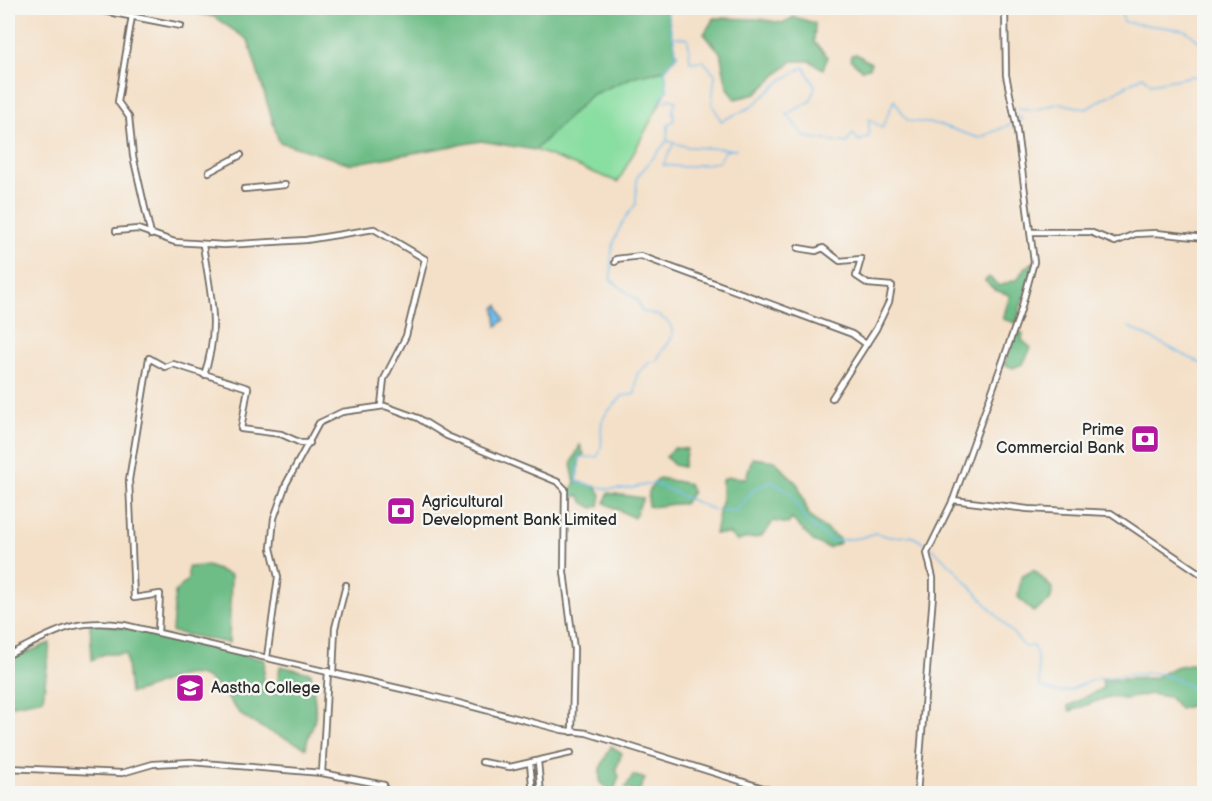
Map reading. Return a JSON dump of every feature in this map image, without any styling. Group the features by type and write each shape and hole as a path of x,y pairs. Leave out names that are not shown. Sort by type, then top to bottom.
{"street":[{"path":"88,8 181,27"},
{"path":"917,794 933,595 933,578 927,554 953,500 1020,313 1034,262 1032,232 1016,121 1006,75 1005,8"},
{"path":"132,16 118,102 129,117 133,156 152,235"},
{"path":"209,172 242,155"},
{"path":"244,189 285,185"},
{"path":"116,231 138,229 175,242 202,244 306,240 374,229 425,259 406,336 384,379 381,405"},
{"path":"1032,232 1090,232 1115,242 1135,234 1156,233 1204,238"},
{"path":"202,244 214,306 215,336 204,375"},
{"path":"798,248 816,250 823,248 840,261 861,259 856,276 868,284 892,286 889,302 832,398"},
{"path":"615,262 616,259 641,256 831,326 866,344"},
{"path":"158,632 159,594 134,598 130,539 129,480 149,358 165,367 173,364 248,388 241,429 281,434 301,443 310,443"},
{"path":"267,657 278,577 270,541 274,518 286,484 320,423 336,415 381,405 411,415 447,436 558,482 565,489 564,572 574,649 572,732"},
{"path":"953,500 1028,509 1111,513 1204,576"},
{"path":"322,772 335,628 346,585"},
{"path":"8,655 42,636 90,621 158,632 572,732 587,732 782,794"},
{"path":"482,762 510,766 571,753"},
{"path":"538,761 541,794"},
{"path":"8,768 122,772 153,764 183,762 322,772 384,784"},
{"path":"531,763 533,794"}],"green space":[{"path":"172,8 666,8 677,55 665,70 635,76 591,95 535,150 481,141 351,164 279,142 248,40 214,17"},
{"path":"794,17 815,23 814,42 828,57 823,69 810,61 792,61 756,94 735,99 727,86 720,52 704,34 714,18 759,19 783,23"},
{"path":"856,54 871,63 869,68 862,70 851,60 851,55"},
{"path":"665,70 667,90 618,182 535,150 591,95 635,76"},
{"path":"1034,262 1016,323 1003,319 1010,295 995,290 985,281 989,277 999,286 1018,279 1024,268"},
{"path":"1018,331 1023,334 1022,340 1031,348 1023,364 1013,368 1004,364"},
{"path":"580,445 584,454 580,457 577,481 596,487 601,495 599,506 593,508 584,503 579,495 573,498 570,490 575,483 571,464"},
{"path":"674,448 687,449 683,467 674,465 666,457"},
{"path":"752,458 775,461 798,485 810,517 839,539 840,543 828,548 813,541 792,519 788,524 773,521 758,537 737,541 729,534 715,534 722,498 722,480 728,477 746,478"},
{"path":"659,478 689,484 692,492 684,504 648,506 649,489"},
{"path":"608,493 643,498 634,518 605,503"},
{"path":"207,566 231,575 229,643 172,632 175,592 188,580 188,567"},
{"path":"1034,570 1053,589 1050,601 1033,612 1018,597 1021,577"},
{"path":"90,623 143,631 265,660 262,691 277,688 280,666 311,673 315,719 306,748 251,722 238,711 218,687 197,675 172,678 147,689 130,693 126,654 104,654 92,660"},
{"path":"50,643 43,699 8,706 8,660"},
{"path":"1201,662 1204,666 1204,710 1196,704 1180,709 1169,697 1150,694 1125,699 1108,697 1070,711 1068,706 1103,688 1102,680 1154,678 1175,667"},
{"path":"611,746 622,753 616,769 619,777 613,793 600,783 600,769"},
{"path":"633,775 645,779 638,793 625,788"}],"water":[{"path":"498,305 504,320 497,326 495,308"}],"waterway":[{"path":"666,8 673,37 688,38 690,62 703,61 715,74 712,103 721,121 751,107 782,80 804,67 815,86 811,101 787,114 805,137 847,143 853,133 859,141 869,136 869,119 882,128 894,100 908,121 937,124 979,138 1023,119 1017,116"},
{"path":"1120,8 1124,22 1185,30 1204,45"},
{"path":"673,37 677,55 665,70 667,90 661,98 665,102 669,99 676,101 673,109 674,120 668,125 667,141 637,177 636,204 616,237 612,252 610,279 638,301 642,312 654,314 665,320 672,329 672,334 657,361 650,362 637,374 635,394 622,396 605,416 602,423 600,452 597,457 580,457 577,481 615,489 633,488 653,483 714,510 736,511 755,488 773,482 790,492 806,522 831,541 860,538 875,533 890,537 911,536 928,545"},
{"path":"1018,108 1034,110 1060,103 1086,109 1143,76 1151,84 1193,76 1204,81"},
{"path":"668,141 688,147 734,149"},
{"path":"674,143 663,165 685,167 719,162 725,151 736,149"},
{"path":"1129,327 1204,365"},
{"path":"931,548 952,566 1025,647 1033,646 1037,656 1040,686 1048,690 1063,692 1097,679 1153,673 1173,678 1204,695"}],"place":[{"name":"Prime Commercial Bank","path":"1145,439"},
{"name":"Agricultural Development Bank Limited","path":"401,511"},
{"name":"Aastha College","path":"190,688"}]}
